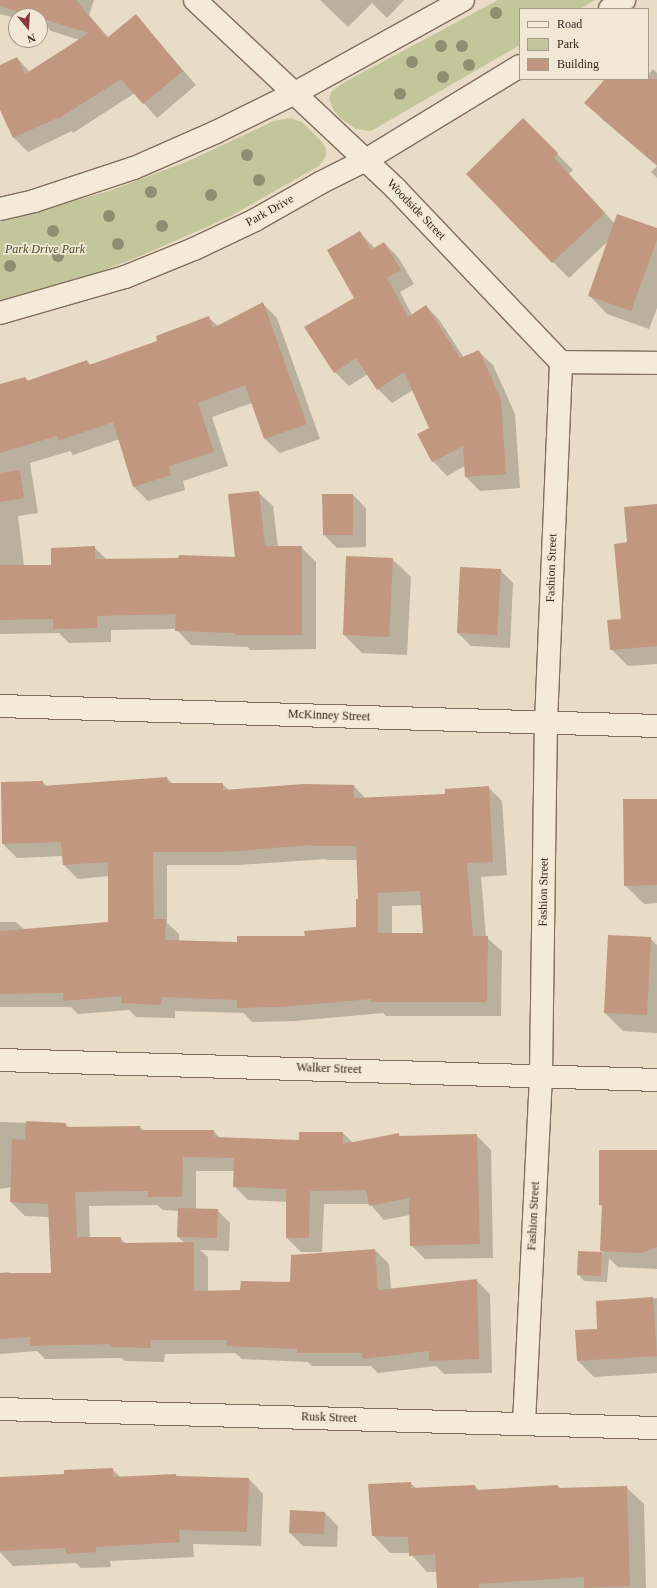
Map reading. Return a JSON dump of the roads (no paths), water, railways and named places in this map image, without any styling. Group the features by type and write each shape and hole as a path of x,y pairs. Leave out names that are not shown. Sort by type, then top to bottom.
{"street":[{"name":"Woodside Street","path":"195,0 396,189 561,362"},
{"path":"0,209 34,202 134,168 216,132 295,93 463,0"},
{"path":"612,8 624,0"},
{"name":"Park Drive","path":"0,313 125,277 194,249 255,220 366,160 519,67"},
{"path":"561,362 657,362"},
{"name":"Fashion Street","path":"524,1423 541,1075 546,722 561,362"},
{"name":"McKinney Street","path":"0,706 657,726"},
{"name":"Walker Street","path":"0,1060 541,1075 657,1080"},
{"name":"Rusk Street","path":"0,1408 657,1428"}],"park label":[{"name":"Park Drive Park","path":"45,250"}]}
